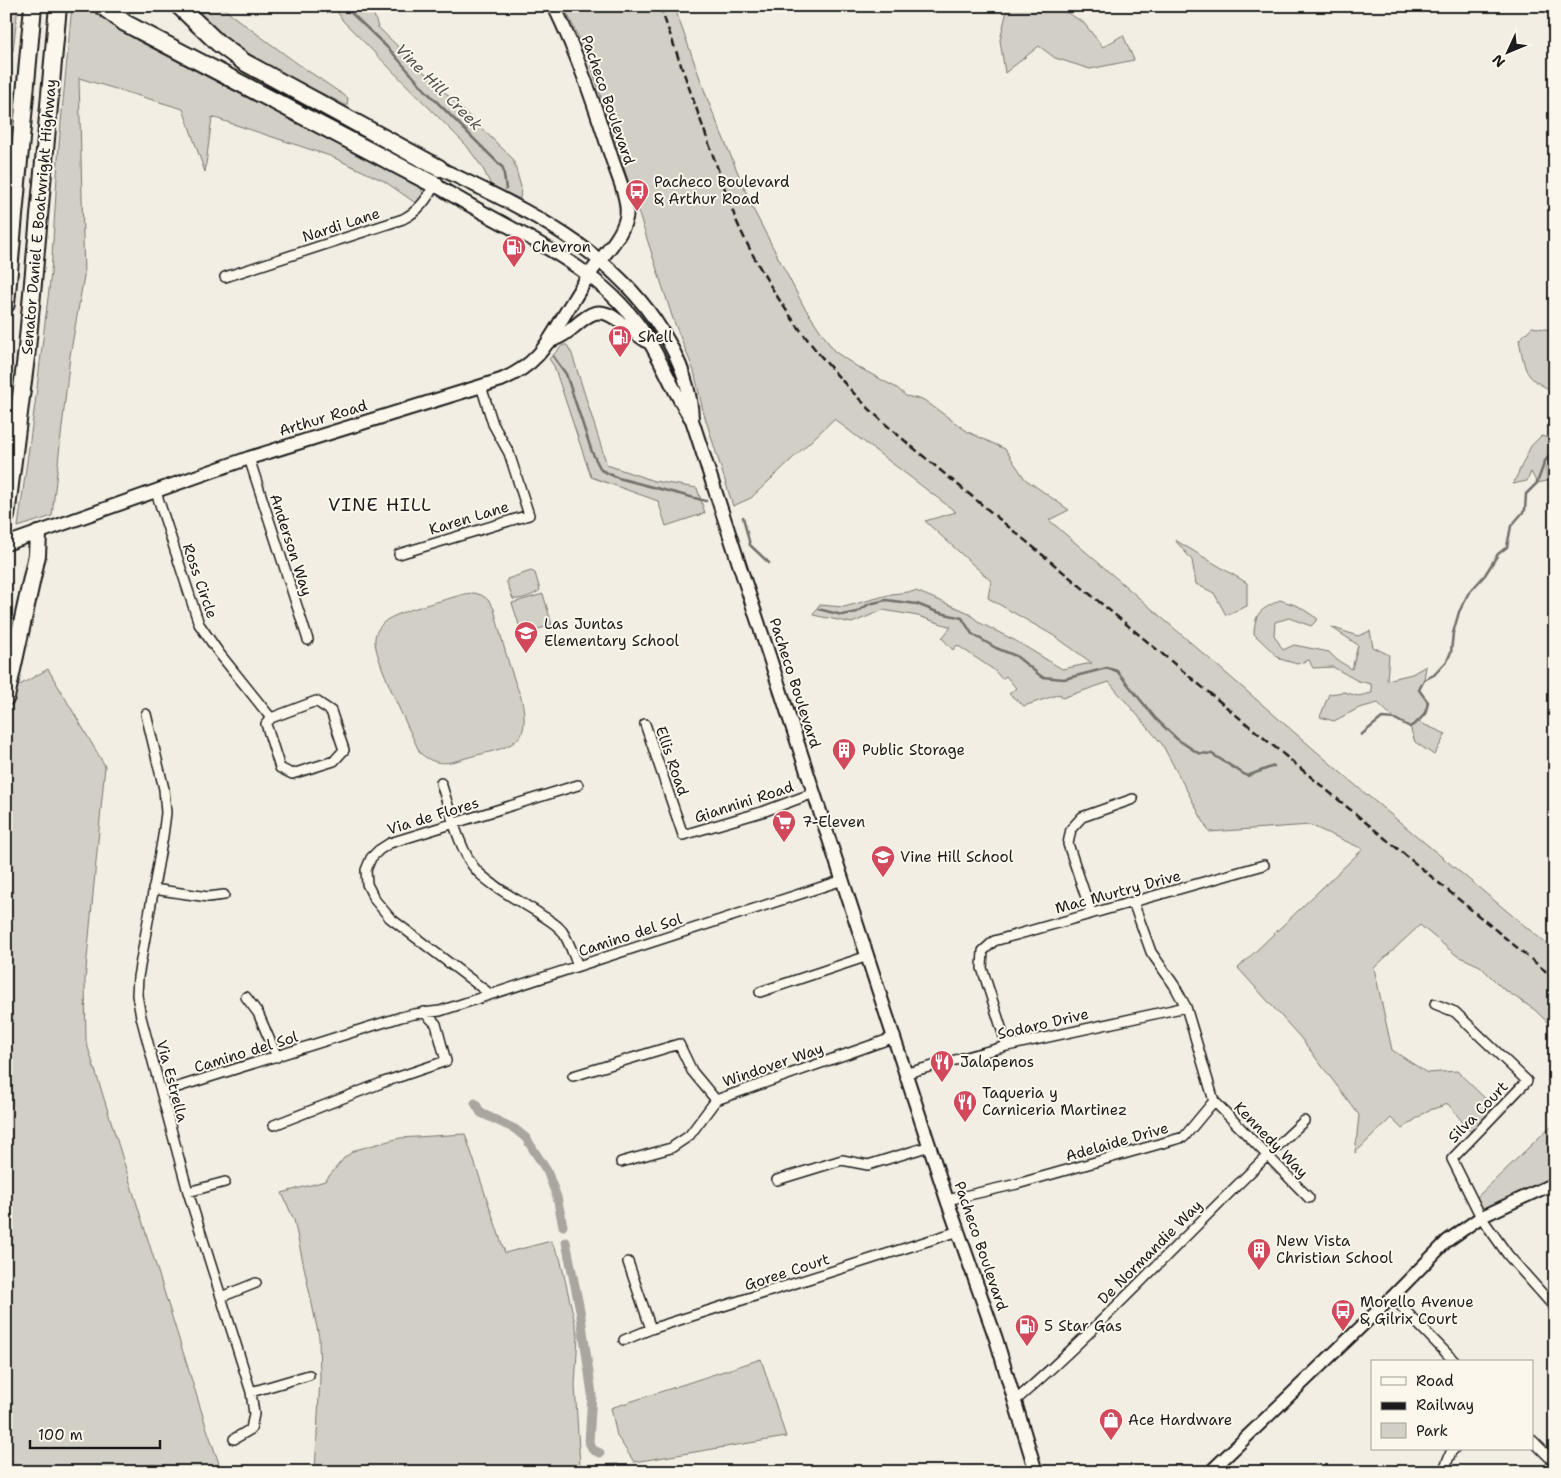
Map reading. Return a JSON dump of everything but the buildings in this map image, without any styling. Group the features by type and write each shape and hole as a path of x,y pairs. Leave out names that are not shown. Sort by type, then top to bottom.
{"highway":[{"name":"Senator Daniel E Boatwright Highway","path":"6,304 33,6"},
{"name":"Senator Daniel E Boatwright Highway","path":"6,516 27,349 58,6"},
{"path":"102,6 125,23 435,185"},
{"path":"179,6 218,43 244,62 440,168"},
{"path":"6,697 38,556 38,534"}],"main road":[{"name":"Pacheco Boulevard","path":"554,6 571,40 589,89 624,197 626,215 622,229 600,260"},
{"name":"Pacheco Boulevard","path":"440,168 527,212 583,246 615,272 652,315 671,344 682,367 692,401 692,420"},
{"name":"Pacheco Boulevard","path":"435,185 526,235 589,274 624,306 641,328 659,359 680,403 692,420 930,1146 986,1310 1036,1472"},
{"name":"Arthur Road","path":"6,544 249,458 513,375 537,358 549,342 589,274 600,260"},
{"path":"549,342 565,334 592,314 601,312 615,318 649,343"}],"street":[{"name":"Nardi Lane","path":"226,277 403,219 413,214 422,206 435,185 440,168"},
{"name":"Karen Lane","path":"399,554 529,515 509,452 493,424 481,386"},
{"name":"Anderson Way","path":"249,458 308,640"},
{"name":"Ross Circle","path":"156,492 199,624 219,653 271,718"},
{"path":"316,701 331,711 344,750 334,761 292,774 280,768 266,724 271,718 316,701"},
{"name":"Via Estrella","path":"146,714 164,788 166,813 164,836 138,977 137,995 141,1017 188,1192 251,1392 254,1414 251,1429 234,1439"},
{"name":"Ellis Road","path":"644,724 683,835"},
{"path":"441,783 454,824 469,860 477,871 490,882 547,918 561,930 578,966"},
{"name":"Via de Flores","path":"490,994 390,918 375,900 367,884 366,870 371,858 379,850 390,844 578,785"},
{"name":"Giannini Road","path":"683,835 765,811 814,793"},
{"path":"1091,912 1068,844 1071,829 1082,817 1133,799"},
{"name":"Mac Murtry Drive","path":"1007,1046 982,968 983,951 994,941 1091,912 1264,865"},
{"name":"Camino del Sol","path":"162,1092 401,1017 440,1011 843,880"},
{"path":"153,889 208,897 224,895"},
{"path":"1133,902 1151,952 1174,985 1186,1007 1214,1101"},
{"path":"760,992 868,956"},
{"path":"246,997 258,1014 276,1057"},
{"name":"Silva Court","path":"1435,1004 1455,1012 1526,1082 1452,1159 1481,1217"},
{"name":"Sodaro Drive","path":"907,1073 1007,1046 1186,1007"},
{"path":"274,1125 384,1082 446,1061 436,1024 424,1012"},
{"name":"Windover Way","path":"621,1162 671,1148 689,1136 716,1100 895,1037"},
{"path":"573,1076 679,1044 692,1071 716,1100"},
{"name":"Kennedy Way","path":"1214,1101 1309,1198"},
{"name":"Adelaide Drive","path":"948,1200 1017,1184 1184,1137 1214,1101"},
{"name":"De Normandie Way","path":"1015,1402 1057,1365 1266,1156 1304,1121"},
{"path":"777,1180 842,1160 868,1165 930,1146"},
{"path":"188,1192 225,1182"},
{"path":"1210,1472 1392,1297 1447,1241 1481,1217 1555,1183"},
{"path":"1481,1217 1508,1255 1555,1308"},
{"name":"Goree Court","path":"624,1340 650,1329 959,1231"},
{"path":"628,1262 650,1329"},
{"path":"222,1297 256,1283"},
{"path":"1392,1297 1454,1360"},
{"path":"251,1392 309,1375"},
{"path":"1534,1442 1555,1463"},
{"path":"1443,1472 1453,1450"}],"green space":[{"path":"6,6 18,6 13,51 6,51"},
{"path":"72,6 91,6 110,23 138,41 421,187 423,194 417,204 384,181 330,156 212,117 205,172 183,109 79,78 84,276 70,356 52,516 18,527 51,273 59,144"},
{"path":"192,6 223,6 230,14 348,98 347,106 242,49 211,26"},
{"path":"334,6 371,6 378,27 513,159 521,187 520,199 491,185 482,167 466,145 343,21"},
{"path":"564,6 674,6 710,106 753,209 803,305 834,351 856,366 897,388 906,396 924,400 968,432 1005,449 1025,479 1069,510 1049,520 1354,784 1555,951 1555,1030 1535,1010 1502,988 1480,966 1456,955 1420,925 1374,968 1392,1050 1427,1073 1457,1071 1498,1111 1474,1136 1448,1104 1427,1111 1402,1129 1391,1118 1355,1153 1359,1115 1300,1037 1238,968 1363,849 1310,825 1209,832 1162,744 1109,682 1062,698 1060,694 1024,706 1009,694 1016,688 1006,676 1002,679 994,670 957,645 953,650 942,638 951,627 918,616 883,610 852,623 813,615 819,605 844,607 892,594 916,591 967,612 980,623 1016,641 1062,669 1092,663 1056,637 988,598 991,581 925,521 956,512 834,419 751,498 733,506 703,411 694,371 673,319 590,63"},
{"path":"1008,6 1064,6 1064,11 1083,22 1103,47 1123,35 1134,60 1090,69 1055,58 1039,46 1005,73 1000,40"},
{"path":"1532,327 1555,332 1555,392 1531,378 1525,367 1519,340"},
{"path":"563,345 567,345 572,354 607,465 654,481 697,488 705,513 666,526 658,501 591,477 554,366 549,359"},
{"path":"1541,436 1555,440 1555,459 1545,461 1547,481 1537,483 1531,472 1527,481 1513,484 1531,446"},
{"path":"1175,540 1247,583 1247,606 1226,615 1214,593 1196,584 1192,560"},
{"path":"531,571 535,573 540,590 527,597 513,599 507,579"},
{"path":"474,593 486,598 494,609 508,662 522,701 524,727 517,740 506,747 452,762 439,763 420,753 386,677 376,647 375,636 384,622 399,614 464,594"},
{"path":"543,594 552,625 522,634 512,603"},
{"path":"1280,600 1298,606 1318,619 1311,626 1289,618 1275,622 1274,635 1283,650 1294,645 1329,652 1337,660 1352,669 1358,645 1331,627 1358,636 1370,631 1373,647 1389,655 1387,680 1412,674 1426,666 1424,680 1419,690 1428,702 1426,714 1418,722 1446,734 1434,755 1415,742 1410,727 1395,719 1378,703 1359,708 1334,721 1320,717 1329,694 1344,692 1358,696 1372,693 1371,684 1358,681 1333,667 1313,668 1309,660 1297,664 1280,659 1254,634 1256,620 1260,612"},
{"path":"48,669 105,766 85,980 86,1041 222,1472 6,1472 6,733 16,687"},
{"path":"1555,1122 1555,1183 1481,1217 1473,1201"},
{"path":"465,1134 505,1253 551,1241 560,1258 578,1336 575,1385 580,1466 618,1464 618,1472 315,1472 320,1378 319,1337 294,1220 282,1193 325,1181 344,1158 355,1150 400,1138"},
{"path":"761,1359 786,1437 634,1462 617,1436 611,1408"}],"waterway":[{"name":"Vine Hill Creek","path":"344,6 390,50 426,91 503,168 506,189"},
{"name":"Vine Hill Creek","path":"553,356 566,374 592,452 601,470 618,478 706,501"},
{"name":"Vine Hill Creek","path":"1361,735 1382,718 1395,719 1410,727 1422,717 1428,702 1419,690 1424,680 1434,675 1447,661 1451,652 1453,633 1459,612 1468,594 1485,575 1498,554 1507,547 1511,526 1525,510 1526,494 1537,483 1545,461 1555,449"},
{"name":"Vine Hill Creek","path":"743,517 750,545 769,563"},
{"path":"818,609 842,615 857,612 869,604 886,600 917,604 937,612 962,618 972,634 996,648 1016,656 1042,677 1064,679 1107,668 1117,671 1156,719 1177,739 1198,753 1212,754 1247,776 1274,766"},
{"path":"475,1103 481,1113 515,1129 526,1138 547,1171 557,1197 563,1226"},
{"path":"566,1242 580,1310 592,1394 589,1442 593,1450 600,1453"}],"railway":[{"path":"660,6 736,220 765,276 781,302 818,353 838,376 882,421 904,440 1555,979"}],"place":[{"name":"Pacheco Boulevard & Arthur Road","path":"637,212"},
{"name":"Chevron","path":"514,268"},
{"name":"Shell","path":"620,358"},
{"name":"Las Juntas Elementary School","path":"526,654"},
{"name":"Public Storage","path":"844,771"},
{"name":"7-Eleven","path":"784,843"},
{"name":"Vine Hill School","path":"883,878"},
{"name":"Jalapenos","path":"942,1083"},
{"name":"Taqueria y Carniceria Martinez","path":"965,1123"},
{"name":"New Vista Christian School","path":"1259,1271"},
{"name":"Morello Avenue & Gilrix Court","path":"1343,1332"},
{"name":"5 Star Gas","path":"1027,1347"},
{"name":"Ace Hardware","path":"1111,1441"}],"district":[{"name":"VINE HILL","path":"380,505"}]}
